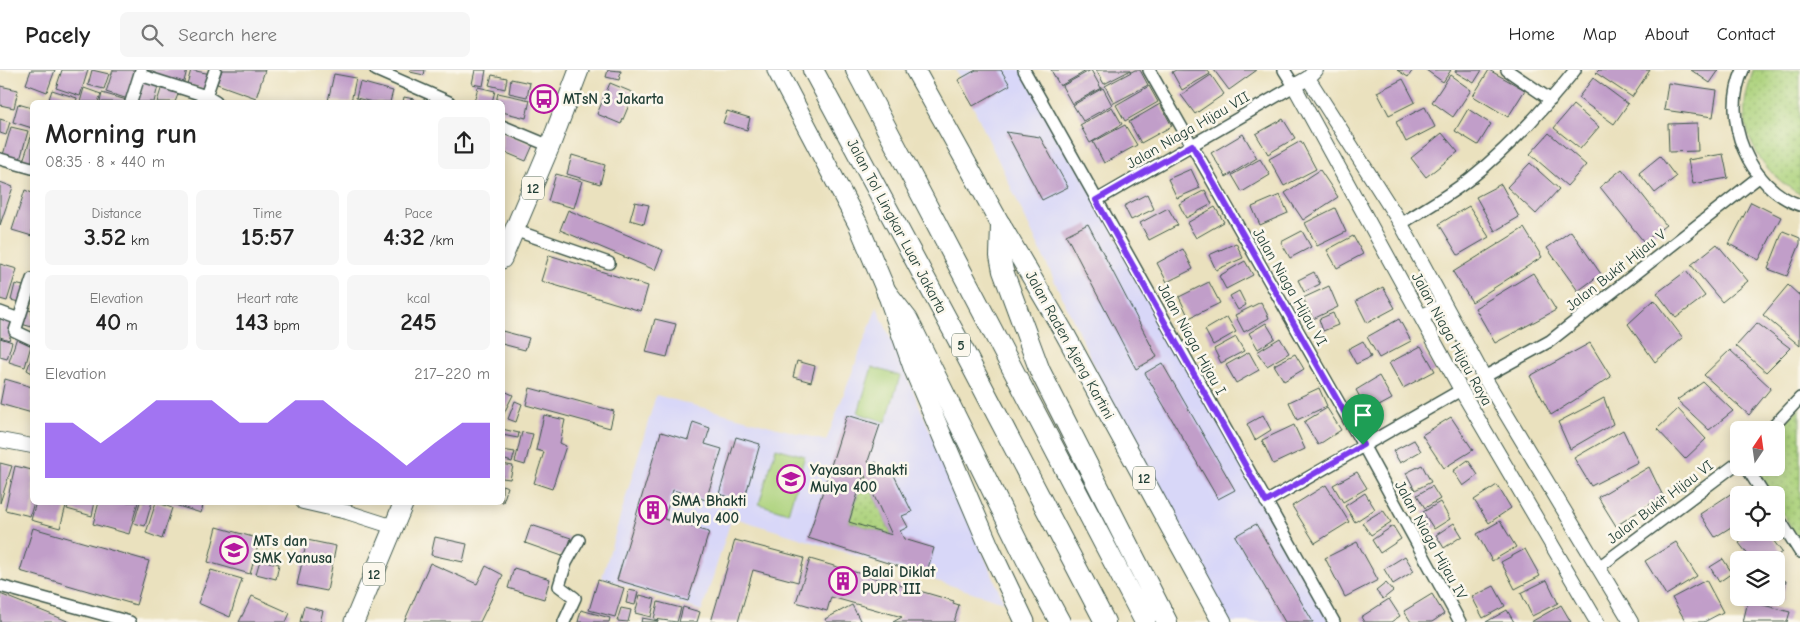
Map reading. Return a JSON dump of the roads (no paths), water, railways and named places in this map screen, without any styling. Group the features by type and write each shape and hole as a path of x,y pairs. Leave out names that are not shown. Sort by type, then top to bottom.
{"highway":[{"name":"12","path":"505,252 550,146 579,70"},
{"path":"777,70 858,224 887,293 914,370 989,546 1025,622"},
{"name":"Jalan Tol Lingkar Luar Jakarta","path":"813,70 962,346 1105,622"},
{"path":"856,70 1146,622"},
{"name":"Jalan Raden Ajeng Kartini","path":"916,70 1001,224 1065,334 1222,622"},
{"path":"1001,224 1000,256 1003,271 1040,371 1167,622"},
{"path":"887,293 908,320 1026,561 1060,622"},
{"name":"12","path":"354,622 403,505"}],"street":[{"path":"206,96 215,70"},
{"path":"376,70 399,75 445,100"},
{"name":"Jalan Niaga Hijau I","path":"1024,70 1334,622"},
{"name":"Jalan Niaga Hijau VI","path":"1149,70 1363,445"},
{"name":"Jalan Niaga Hijau Raya","path":"1284,70 1461,390 1597,622"},
{"path":"1507,70 1550,100"},
{"path":"1401,224 1471,178 1510,142 1550,100 1575,70"},
{"path":"1743,70 1736,95 1735,116 1740,138 1748,158 1760,176 1776,192 1800,205"},
{"path":"132,100 141,73 213,100"},
{"path":"1294,86 1312,74"},
{"name":"Jalan Niaga Hijau Raya","path":"1312,74 1346,138 1401,224 1484,377 1631,622"},
{"name":"Jalan Niaga Hijau VII","path":"1096,200 1294,86"},
{"path":"188,100 191,91"},
{"path":"505,127 550,146"},
{"path":"0,159 30,167"},
{"name":"Jalan Bukit Hijau V","path":"1484,377 1550,341 1760,176"},
{"path":"514,230 609,262"},
{"path":"30,285 16,333 30,338"},
{"path":"1421,317 1444,305"},
{"path":"0,312 19,319"},
{"path":"1266,502 1461,390"},
{"path":"1778,421 1800,398"},
{"path":"0,440 30,446"},
{"name":"Jalan Niaga Hijau IV","path":"1363,445 1460,622"},
{"name":"Jalan Bukit Hijau VI","path":"1599,567 1730,469"},
{"path":"316,505 347,512 394,527"},
{"path":"1785,528 1800,552"},
{"path":"564,622 575,598 559,586 566,563 579,540"},
{"path":"0,586 130,622"}],"place":[{"name":"MTsN 3 Jakarta","path":"544,99"},
{"name":"Yayasan Bhakti Mulya 400","path":"791,479"},
{"name":"SMA Bhakti Mulya 400","path":"653,510"},
{"name":"MTs dan SMK Yanusa","path":"234,550"},
{"name":"Balai Diklat PUPR III","path":"843,581"}]}
